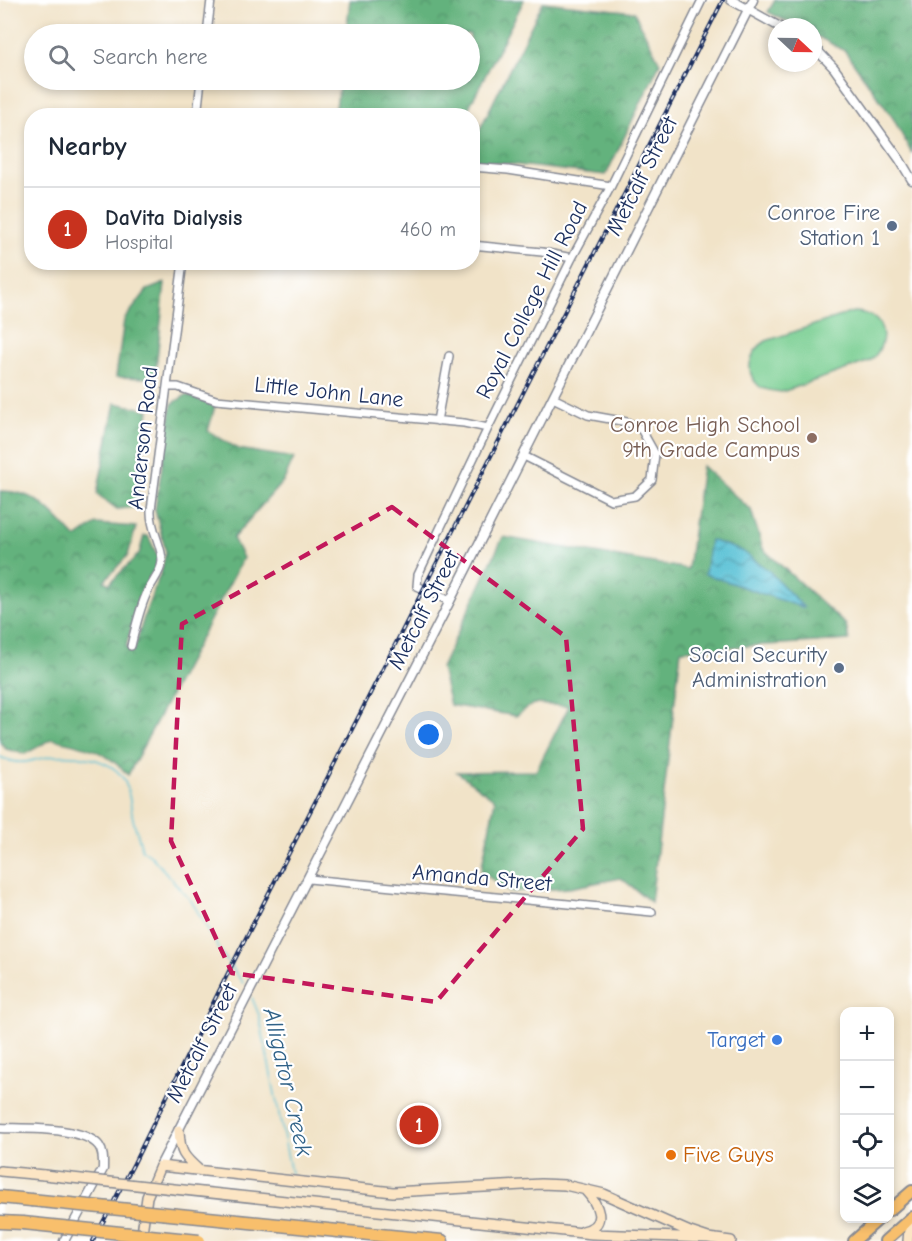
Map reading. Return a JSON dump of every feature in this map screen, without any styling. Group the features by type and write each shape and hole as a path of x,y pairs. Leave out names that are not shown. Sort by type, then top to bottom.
{"highway":[{"path":"0,1197 442,1241"},
{"path":"0,1222 199,1241"}],"main road":[{"path":"179,1130 183,1156 200,1171"},
{"path":"160,1166 393,1192 541,1184 566,1185 604,1194 708,1238"},
{"name":"Metcalf Street","path":"141,1241 147,1197 160,1166"},
{"path":"0,1171 578,1232 731,1241"},
{"path":"578,1232 591,1229 597,1222 599,1214 597,1203 585,1190"},
{"path":"894,1207 912,1191"},
{"path":"885,1241 911,1218"},
{"path":"908,1241 911,1218"},
{"path":"854,1241 874,1223"}],"street":[{"path":"208,24 211,0"},
{"name":"Royal College Hill Road","path":"450,601 417,586 418,574 572,258 611,186 702,0"},
{"path":"731,0 768,21"},
{"name":"Metcalf Street","path":"160,1166 309,879 753,0"},
{"path":"822,55 834,68 912,180"},
{"path":"198,108 200,90"},
{"path":"480,168 611,186"},
{"path":"480,247 542,252 572,258"},
{"name":"Anderson Road","path":"131,646 145,596 160,570 162,561 152,527 151,510 182,270"},
{"path":"437,421 449,356"},
{"name":"Little John Lane","path":"168,387 178,387 216,400 464,423 488,428"},
{"path":"524,456 611,500 635,496 652,480 656,454 641,429 627,422 588,416 553,398"},
{"name":"Amanda Street","path":"309,879 652,912"},
{"path":"0,1128 48,1129 78,1134 100,1148 103,1156 103,1169 64,1241"}],"highlighted area":[{"path":"392,507 566,637 583,829 436,1002 232,973 171,841 182,624"}],"green space":[{"path":"350,0 524,0 480,86 480,24 347,24"},
{"path":"775,0 912,0 912,154 893,118 845,51 822,39 822,18 780,18 768,12"},
{"path":"543,2 634,12 660,63 606,175 480,161 480,129"},
{"path":"339,90 478,90 469,108 336,108"},
{"path":"165,283 155,378 116,377 124,320 147,290"},
{"path":"853,312 864,313 872,317 882,329 881,345 870,361 782,392 764,389 754,380 750,362 760,345"},
{"path":"186,395 215,406 208,431 238,449 294,458 284,480 233,538 243,558 128,775 102,754 52,739 25,754 6,749 0,742 0,491 13,492 34,499 52,512 76,538 96,524 136,527 128,555 104,581 109,584 139,554 144,536 148,536 158,557 155,568 141,591 126,647 134,650 166,552 155,510 172,404"},
{"path":"115,403 149,410 135,507 117,509 97,494"},
{"path":"702,466 751,510 763,549 846,625 849,640 681,650 651,902 621,878 569,888 509,892 481,871 495,800 457,772 536,771 569,706 533,704 516,716 450,705 441,668 503,537 688,569"}],"water":[{"path":"710,540 742,551 769,571 804,608 705,574"}],"waterway":[{"name":"Alligator Creek","path":"0,757 15,762 27,762 54,756 82,757 101,762 117,771 128,789 142,850 152,857 192,902 222,954 243,983"},
{"name":"Alligator Creek","path":"252,998 259,1015 291,1173"}],"railway":[{"path":"93,1241 723,0"}],"place":[{"name":"Conroe Fire Station 1","path":"892,226"},
{"name":"Conroe High School 9th Grade Campus","path":"812,438"},
{"name":"Social Security Administration","path":"839,668"},
{"name":"Target","path":"777,1040"},
{"name":"DaVita Dialysis","path":"419,1125"},
{"name":"Five Guys","path":"671,1155"}]}
